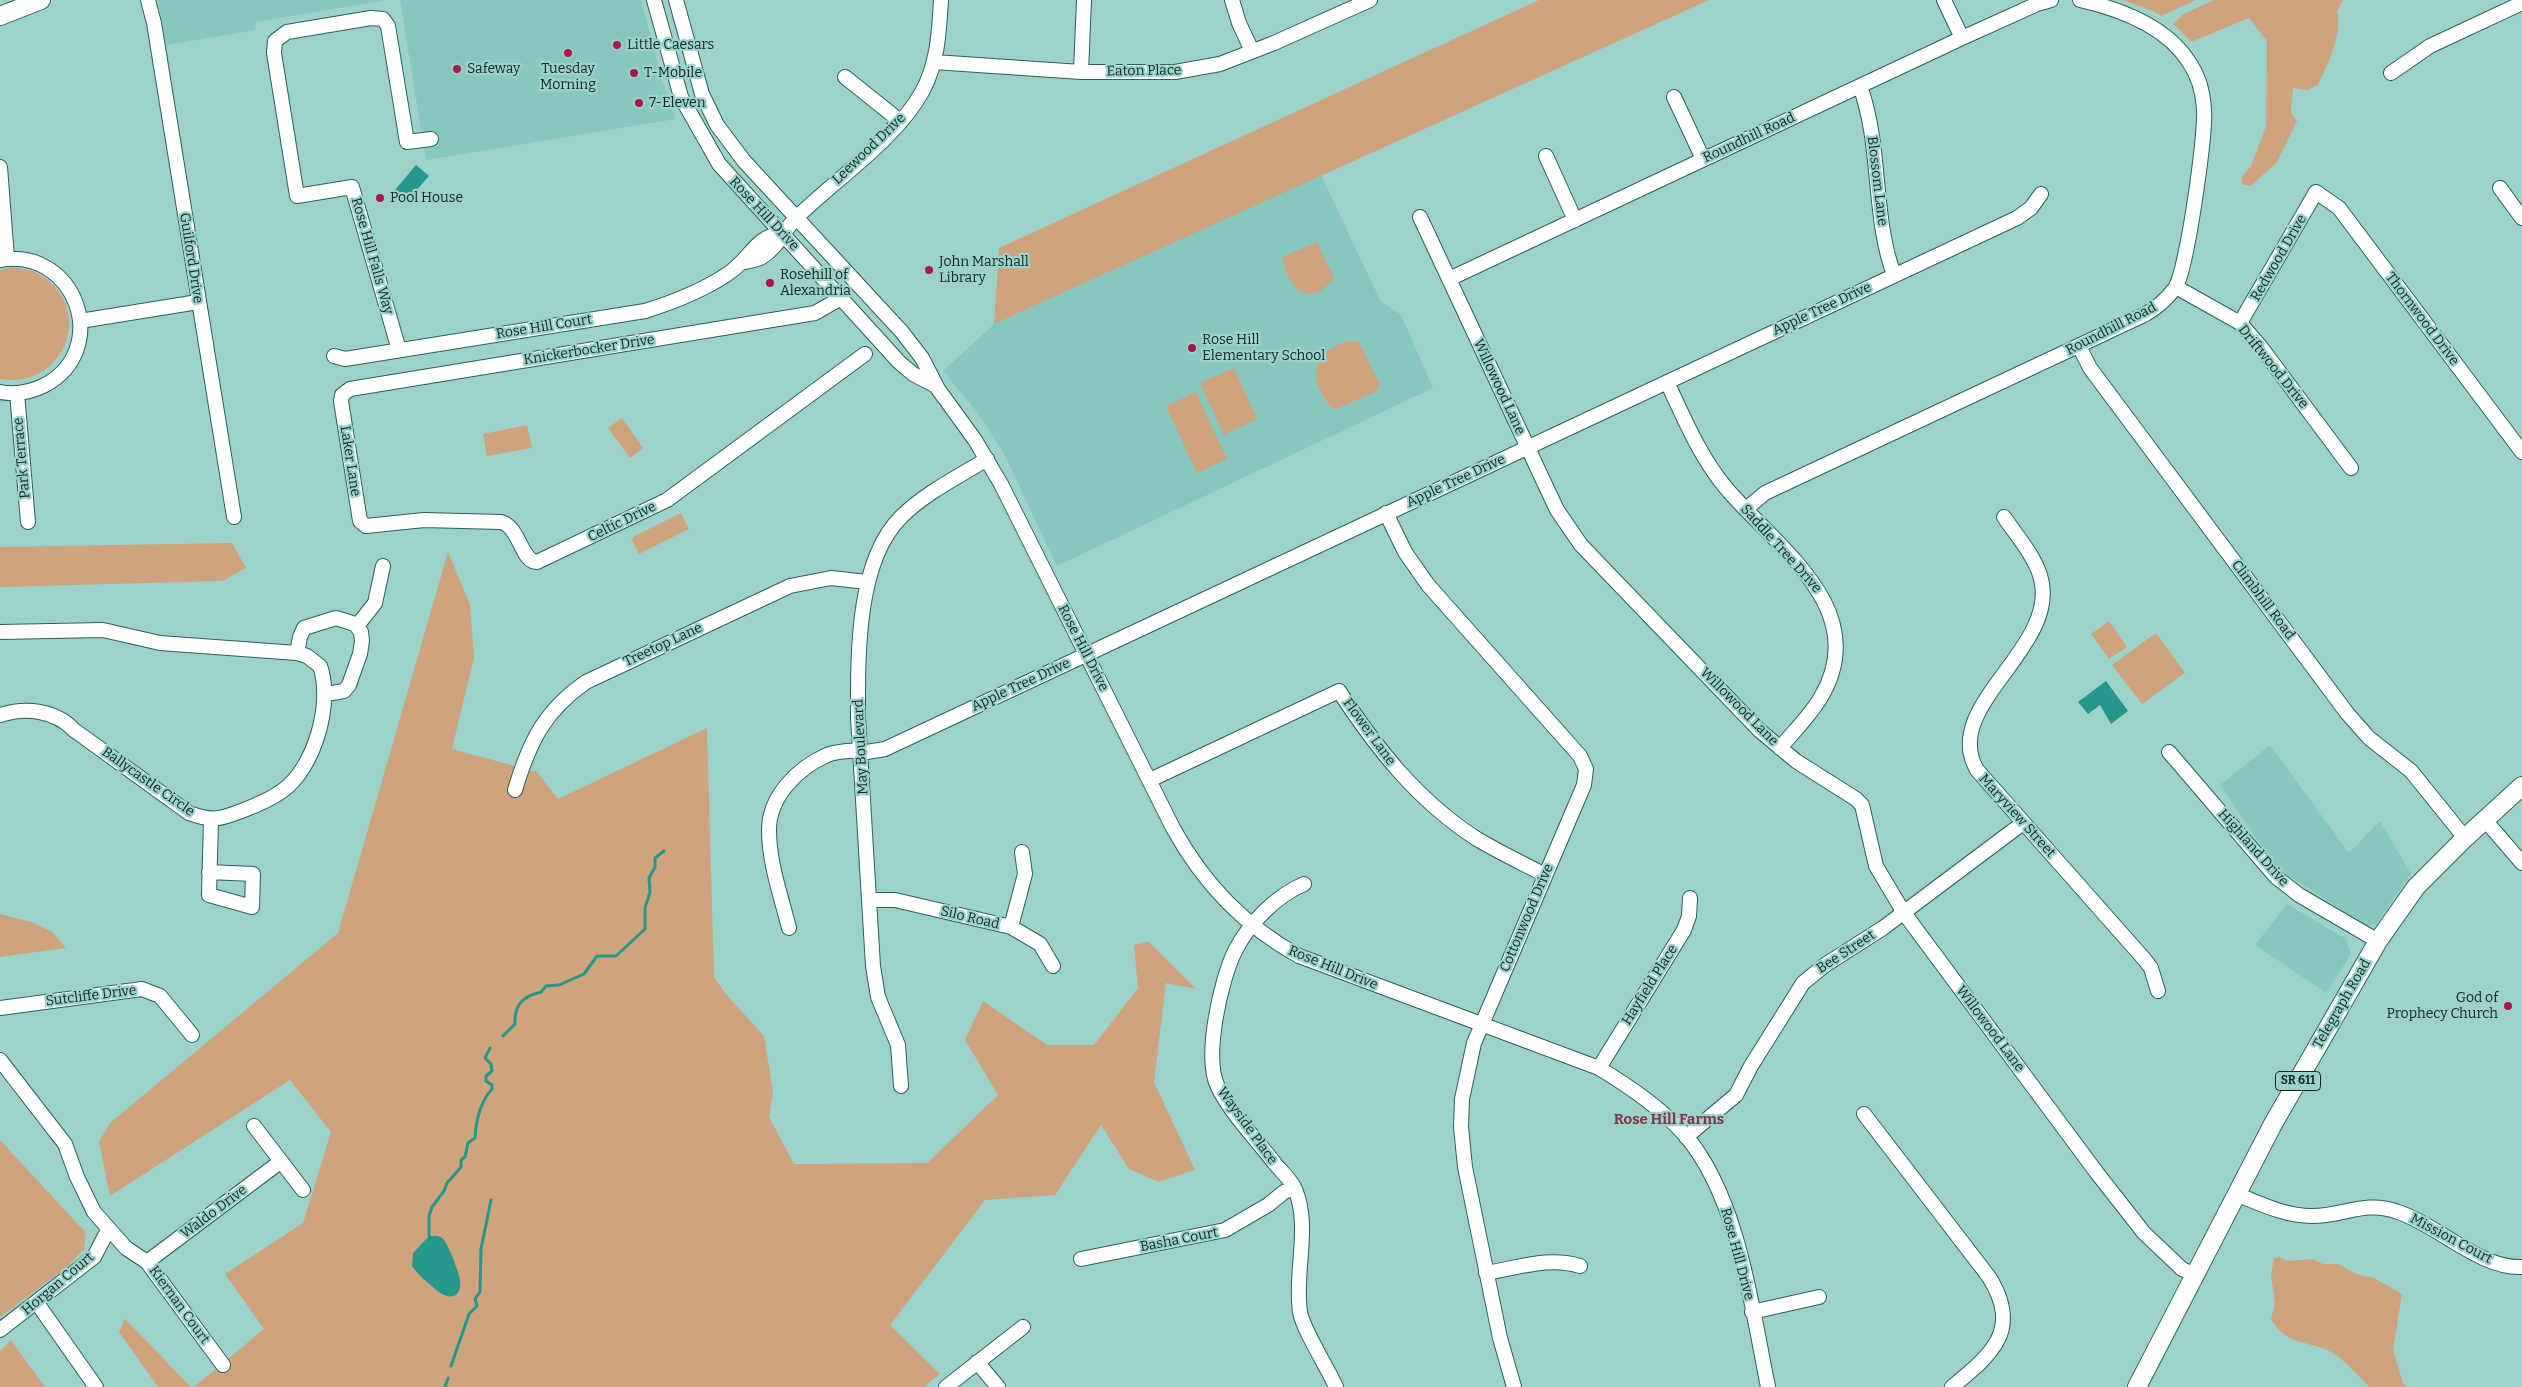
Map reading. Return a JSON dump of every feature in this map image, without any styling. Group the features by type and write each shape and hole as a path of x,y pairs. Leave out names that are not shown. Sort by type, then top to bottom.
{"main road":[{"path":"0,16 41,0"},
{"name":"Telegraph Road","path":"2137,1387 2273,1124 2378,941 2416,887 2465,838 2522,786"}],"street":[{"name":"Guilford Drive","path":"148,0 154,23 234,517"},
{"name":"Rose Hill Drive","path":"654,0 686,110 719,164 789,226 902,332 922,358 936,386 986,459 1150,780 1172,828 1194,864 1225,902 1253,925 1282,946 1316,964 1600,1068 1641,1095 1686,1137 1707,1169 1726,1207 1737,1243 1768,1387"},
{"name":"Rose Hill Drive","path":"676,0 702,94 718,125 841,298 900,362 913,374 936,386"},
{"name":"Leewood Drive","path":"789,226 900,121 921,94 934,62 941,0"},
{"path":"1081,72 1084,0"},
{"path":"1232,0 1239,24 1252,51"},
{"name":"Eaton Place","path":"934,62 1081,72 1175,72 1220,64 1370,0"},
{"path":"1944,0 1962,38"},
{"name":"Roundhill Road","path":"1449,279 1962,38 2037,4 2051,0"},
{"name":"Roundhill Road","path":"1746,509 1765,493 2152,310 2176,287 2185,259 2204,125 2204,106 2198,80 2190,62 2164,34 2135,18 2080,0"},
{"path":"2391,73 2430,46 2522,3"},
{"name":"Rose Hill Falls Way","path":"400,350 352,187 297,196 273,47 277,38 287,32 371,18 383,19 388,26 407,142 431,139"},
{"path":"845,76 900,121"},
{"name":"Blossom Lane","path":"1860,86 1869,113 1886,251 1894,275"},
{"path":"1674,97 1703,159"},
{"path":"1546,156 1575,220"},
{"path":"0,167 4,259 34,262 57,274 73,296 80,321 78,344 64,370 40,388 17,393 0,392"},
{"path":"2500,188 2522,218"},
{"name":"Redwood Drive","path":"2240,323 2316,192"},
{"name":"Thornwood Drive","path":"2316,192 2339,208 2522,452"},
{"name":"Apple Tree Drive","path":"788,928 771,855 769,828 775,804 785,785 803,769 828,754 885,749 2018,218 2031,208 2041,194"},
{"name":"Willowood Lane","path":"1420,217 1557,510 1581,545 1759,730 1796,761 1856,799 1862,805 1876,866 1904,913 2097,1173 2144,1233 2182,1269 2195,1275"},
{"name":"Rose Hill Court","path":"334,356 345,359 645,311 687,295 722,277 744,262 755,247 768,235 789,226"},
{"name":"Driftwood Drive","path":"2176,287 2240,323 2260,346 2351,468"},
{"name":"Knickerbocker Drive","path":"341,401 342,395 350,389 814,313 841,298"},
{"path":"80,321 198,302"},
{"name":"Climbhill Road","path":"2079,346 2090,368 2347,713 2369,738 2412,771 2465,838"},
{"name":"Celtic Drive","path":"360,521 366,526 424,520 501,522 509,525 529,558 537,562 667,500 865,354"},
{"name":"Saddle Tree Drive","path":"1667,382 1707,461 1725,487 1816,586 1829,609 1835,632 1834,662 1826,689 1816,706 1780,748"},
{"name":"Park Terrace","path":"17,393 28,522"},
{"name":"Laker Lane","path":"341,401 360,521"},
{"name":"May Boulevard","path":"901,1086 898,1046 878,997 875,983 858,679 867,582 877,550 900,517 922,500 986,459"},
{"name":"Cottonwood Drive","path":"1386,513 1405,552 1428,585 1591,767 1482,1024 1466,1074 1460,1127 1464,1167 1500,1338 1514,1387"},
{"name":"Maryview Street","path":"2004,517 2029,553 2038,570 2043,593 2042,607 2033,630 1973,723 1969,733 1968,752 1976,770 2146,960 2151,968 2158,991"},
{"path":"357,626 375,603 383,566"},
{"name":"Treetop Lane","path":"515,790 525,758 540,729 560,703 586,682 790,586 831,578 867,582"},
{"path":"297,653 304,628 336,618 357,626"},
{"path":"326,694 344,691 350,685 362,641 357,626"},
{"name":"Ballycastle Circle","path":"0,632 103,630 160,643 297,653 307,656 320,666 326,694 324,713 311,753 284,790 254,806 224,818 211,820 189,813 74,730 65,720 50,715 17,710 0,715"},
{"name":"Flower Lane","path":"1150,780 1339,691 1372,741 1425,799 1476,838 1545,875"},
{"name":"Highland Drive","path":"2169,752 2276,877 2299,895 2378,941"},
{"path":"209,872 211,820"},
{"path":"2485,820 2522,863"},
{"name":"Bee Street","path":"1686,1137 1736,1095 1761,1049 1803,983 1813,973 1904,913 2023,823"},
{"path":"1011,927 1025,874 1022,852"},
{"name":"Wayside Place","path":"1304,884 1279,898 1253,925 1235,952 1212,1037 1211,1065 1217,1085 1227,1102 1294,1188 1301,1211 1298,1286 1301,1315 1336,1387"},
{"name":"Hayfield Place","path":"1600,1068 1684,930 1690,916 1690,898"},
{"name":"Silo Road","path":"870,900 895,900 1011,927 1040,944 1053,966"},
{"name":"Sutcliffe Drive","path":"0,1008 142,989 160,996 192,1035"},
{"path":"0,1060 65,1144 85,1196 94,1212 108,1230"},
{"path":"1864,1114 1998,1292 2003,1312 2001,1334 1992,1352 1952,1387"},
{"path":"254,1126 303,1190"},
{"name":"Waldo Drive","path":"147,1262 280,1162"},
{"name":"Basha Court","path":"1081,1260 1225,1230 1268,1205 1284,1192 1294,1188"},
{"name":"Mission Court","path":"2236,1194 2298,1216 2326,1215 2357,1208 2386,1208 2422,1222 2498,1264 2522,1267"},
{"name":"Kiernan Court","path":"108,1230 126,1248 147,1262 223,1365"},
{"name":"Horgan Court","path":"0,1330 94,1257 108,1230"},
{"path":"1486,1273 1549,1261 1565,1261 1580,1266"},
{"path":"1752,1312 1819,1297"},
{"path":"37,1303 96,1387"},
{"path":"946,1387 1023,1326"},
{"path":"977,1362 998,1387"}],"shaded area":[{"path":"158,0 387,0 255,22 256,30 166,45"},
{"path":"400,0 641,0 664,86 676,119 426,160"},
{"path":"1539,0 1709,0 994,324 999,248"},
{"path":"2122,0 2196,0 2161,16 2153,11"},
{"path":"2214,0 2343,0 2337,11 2338,30 2334,49 2318,85 2307,90 2293,88 2291,112 2297,121 2277,162 2251,186 2242,184 2241,178 2251,166 2266,126 2267,41 2249,18 2191,42 2173,24 2183,14"},
{"path":"416,165 429,176 407,201 395,190"},
{"name":"Rose Hill Elementary School","path":"1321,175 1380,300 1401,315 1433,388 1057,566 1003,452 977,412 943,371 994,324"},
{"path":"1317,242 1334,278 1325,288 1316,293 1308,294 1301,292 1294,286 1289,278 1282,257"},
{"path":"12,267 35,272 54,286 65,303 69,322 66,341 57,358 43,371 24,379 0,379 0,270"},
{"path":"1348,341 1358,341 1380,384 1377,391 1334,410 1325,400 1320,389 1316,379 1316,370 1319,361 1325,353"},
{"path":"1234,368 1257,419 1224,435 1200,383"},
{"path":"1196,392 1227,459 1197,473 1166,406"},
{"path":"622,418 643,448 630,458 608,428"},
{"path":"527,425 532,448 487,456 483,434"},
{"path":"681,513 689,529 639,554 631,538"},
{"path":"232,543 246,568 222,581 0,587 0,547"},
{"path":"448,552 470,605 474,657 452,749 537,772 558,799 707,728 714,977 725,993 764,1036 773,1092 769,1117 794,1164 927,1163 998,1095 965,1040 983,1001 1047,1045 1094,1045 1138,988 1134,945 1149,942 1196,989 1166,983 1154,1082 1195,1170 1159,1182 1129,1169 1101,1125 1055,1195 985,1200 890,1325 940,1374 924,1387 194,1387 264,1329 225,1274 303,1223 331,1132 290,1080 110,1196 99,1142 110,1123 338,933"},
{"path":"2109,621 2127,647 2109,659 2091,634"},
{"path":"2156,633 2185,673 2142,704 2112,665"},
{"path":"2106,681 2128,711 2111,724 2100,705 2088,714 2078,702"},
{"path":"2270,745 2349,853 2380,821 2411,874 2376,924 2365,925 2286,874 2267,854 2220,785"},
{"path":"2287,904 2346,939 2351,954 2326,993 2255,945"},
{"path":"0,914 31,922 52,932 66,948 0,957"},
{"path":"0,1140 86,1233 84,1249 66,1268 0,1317"},
{"path":"429,1236 442,1238 448,1247 460,1279 459,1291 456,1295 448,1296 439,1292 419,1275 412,1266 413,1253"},
{"path":"2279,1257 2288,1261 2313,1259 2323,1264 2338,1264 2356,1274 2374,1278 2402,1294 2393,1350 2403,1383 2407,1387 2370,1387 2336,1355 2323,1348 2298,1341 2283,1334 2271,1319 2275,1303 2271,1275 2274,1258"},
{"path":"125,1319 191,1387 158,1387 119,1332"},
{"path":"11,1340 45,1387 0,1387 0,1351"}],"waterway":[{"path":"503,1036 515,1024 516,1012 521,1002 529,996 541,992 546,986 559,985 584,974 597,956 616,956 645,929 645,908 650,892 649,878 655,867 655,858 664,851"},
{"path":"429,1236 429,1216 432,1207 444,1191 447,1183 461,1167 461,1160 465,1157 468,1143 475,1138 482,1106 492,1089 492,1085 486,1081 486,1076 492,1071 491,1064 485,1058 490,1048"},
{"path":"451,1366 469,1314 477,1306 475,1299 480,1292 481,1249 491,1200"},
{"path":"445,1387 448,1378"}],"place":[{"name":"Little Caesars","path":"617,45"},
{"name":"Tuesday Morning","path":"568,53"},
{"name":"Safeway","path":"457,69"},
{"name":"T-Mobile","path":"634,73"},
{"name":"7-Eleven","path":"639,103"},
{"name":"Pool House","path":"380,198"},
{"name":"John Marshall Library","path":"929,270"},
{"name":"Rosehill of Alexandria","path":"770,283"},
{"name":"Rose Hill Elementary School","path":"1192,348"},
{"name":"God of Prophecy Church","path":"2508,1006"}],"district":[{"name":"Rose Hill Farms","path":"1669,1120"}]}
